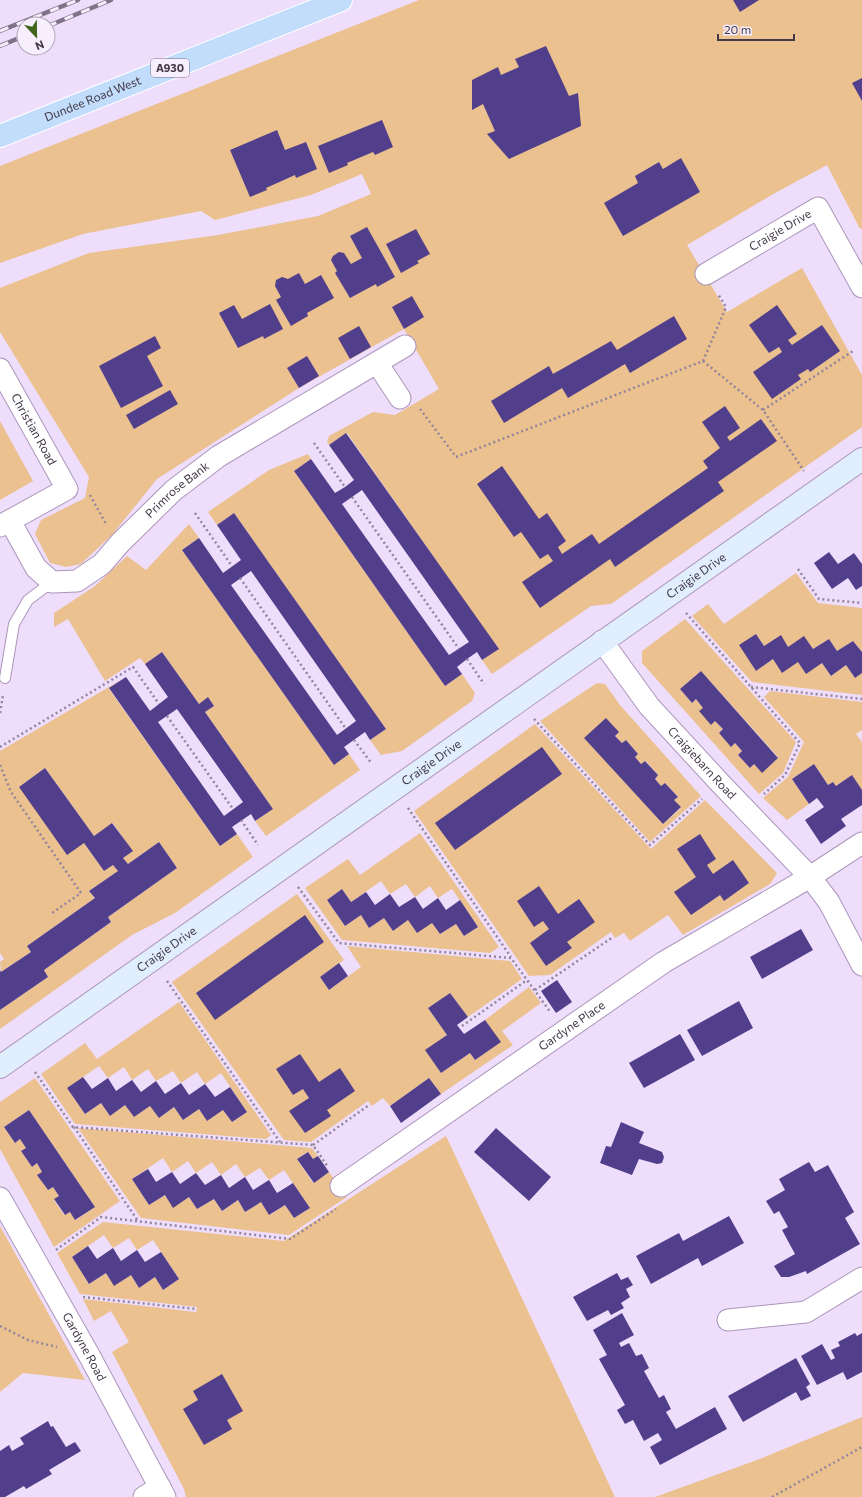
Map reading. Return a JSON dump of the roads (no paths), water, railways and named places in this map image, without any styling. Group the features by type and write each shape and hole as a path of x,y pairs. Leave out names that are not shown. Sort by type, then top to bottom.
{"main road":[{"name":"Dundee Road West","path":"0,136 341,0"}],"street":[{"name":"Craigie Drive","path":"706,274 818,208 862,287"},
{"name":"Primrose Bank","path":"52,582 77,581 102,564 120,543 174,490 219,456 405,346"},
{"path":"377,363 408,402"},
{"name":"Christian Road","path":"0,369 67,489 5,524"},
{"name":"Craigie Drive","path":"0,1066 862,458"},
{"path":"5,524 36,568 52,582"},
{"name":"Craigiebarn Road","path":"602,641 649,706 810,877 829,902 861,962"},
{"path":"810,877 862,843"},
{"name":"Gardyne Place","path":"341,1186 664,962 810,877"},
{"name":"Gardyne Road","path":"0,1198 89,1355 156,1494"},
{"path":"728,1320 806,1312 862,1278"}],"lane":[{"path":"5,678 14,624 28,600 52,582"}],"railway":[{"path":"0,31 78,0"},
{"path":"56,23 111,0"},
{"path":"0,46 16,39"}]}
